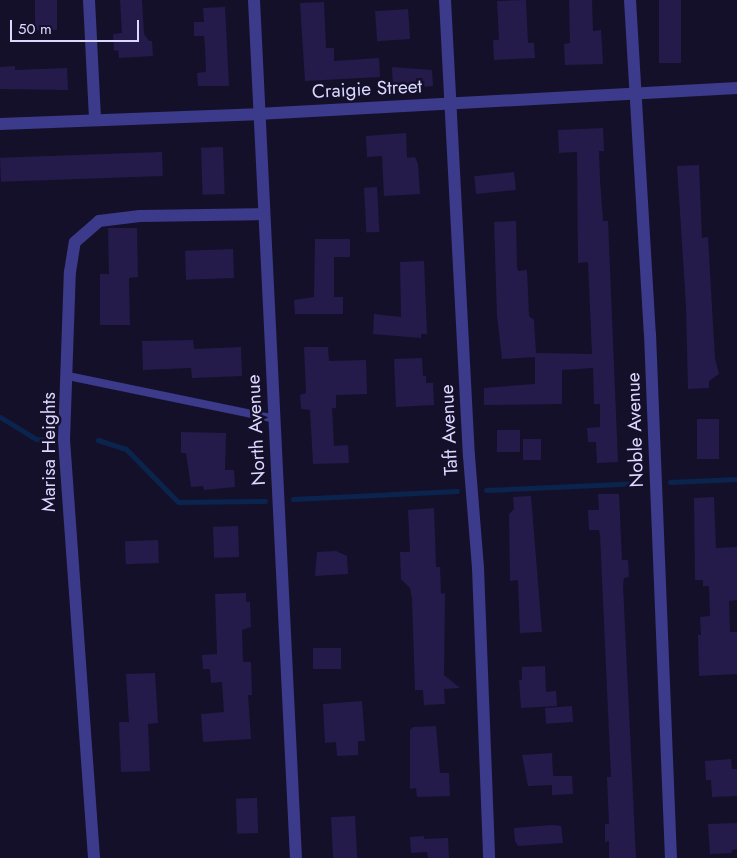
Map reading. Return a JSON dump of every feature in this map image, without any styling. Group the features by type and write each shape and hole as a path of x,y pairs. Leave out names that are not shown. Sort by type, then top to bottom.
{"street":[{"path":"89,0 95,119"},
{"name":"North Avenue","path":"254,0 257,114 264,214 296,858"},
{"name":"Taft Avenue","path":"445,0 478,578 489,858"},
{"name":"Noble Avenue","path":"630,0 650,344 671,858"},
{"name":"Craigie Street","path":"0,124 257,114 737,88"},
{"name":"Marisa Heights","path":"94,858 67,509 64,440 68,376 70,272 75,242 99,221 140,216 264,214"}],"lane":[{"path":"68,376 274,420"}],"building":[{"path":"35,0 57,0 57,30 35,30"},
{"path":"120,0 142,0 144,34 149,41 152,41 153,56 119,58 118,50 114,51 113,34 122,33"},
{"path":"526,0 528,43 534,43 535,58 494,60 493,40 499,40 497,1"},
{"path":"569,0 592,0 593,31 601,30 603,64 565,65 564,44 570,43"},
{"path":"659,0 681,0 681,63 659,63"},
{"path":"324,2 326,48 334,48 334,61 379,58 380,77 305,81 300,3"},
{"path":"225,7 229,86 198,86 197,73 206,72 205,46 204,36 194,36 194,22 204,22 203,8"},
{"path":"408,9 410,39 377,41 375,11"},
{"path":"15,66 15,70 67,68 68,90 0,89 0,67"},
{"path":"392,67 432,70 433,86 393,89"},
{"path":"603,128 604,151 599,151 600,180 603,221 608,221 618,462 597,463 596,442 588,442 587,428 600,427 600,404 594,404 593,368 562,370 562,404 484,405 484,388 535,384 535,357 502,359 497,315 494,222 516,221 517,267 518,271 527,270 529,316 534,320 536,353 592,354 588,262 578,263 577,152 559,153 558,130"},
{"path":"406,133 407,158 415,157 418,164 420,194 384,196 382,156 367,157 366,136"},
{"path":"223,147 225,194 203,195 201,148"},
{"path":"162,152 163,176 1,182 0,158"},
{"path":"699,165 702,238 708,237 715,359 719,374 709,381 709,388 688,389 686,305 677,166"},
{"path":"514,172 516,190 476,194 474,176"},
{"path":"377,187 379,232 366,233 364,188"},
{"path":"108,228 137,228 138,277 129,278 130,325 100,325 100,274 109,274"},
{"path":"315,239 350,239 350,257 334,257 334,297 343,297 343,314 295,314 294,300 314,297"},
{"path":"233,249 234,278 186,280 185,251"},
{"path":"424,261 427,334 421,334 421,338 373,334 374,314 401,317 400,262"},
{"path":"193,340 194,349 241,347 242,376 192,378 191,368 143,370 142,341"},
{"path":"304,347 328,347 329,361 366,360 367,394 336,395 336,408 332,408 334,446 348,445 349,463 313,464 310,410 301,409 300,395 306,393"},
{"path":"422,358 423,376 426,376 426,383 433,383 434,405 396,407 394,359"},
{"path":"697,419 719,419 719,459 697,459"},
{"path":"497,430 520,430 520,452 497,452"},
{"path":"181,432 226,433 225,470 234,470 235,487 204,490 203,486 191,487 186,453 181,453"},
{"path":"523,439 541,439 541,460 523,460"},
{"path":"598,494 619,494 622,560 628,560 629,577 624,578 623,585 636,858 609,858 609,841 605,842 605,824 609,824 607,777 611,777 600,534 599,530 589,530 588,510 599,510"},
{"path":"531,496 542,632 520,633 518,580 510,581 509,514 514,509 513,497"},
{"path":"714,497 716,548 737,547 737,600 729,601 730,632 737,632 737,674 699,676 698,635 701,635 700,617 710,616 709,586 703,586 703,580 695,580 694,498"},
{"path":"434,508 436,567 440,567 441,594 445,593 444,675 460,688 444,689 445,704 424,705 423,690 415,690 412,599 410,588 401,579 400,552 410,552 408,510"},
{"path":"238,526 239,557 214,558 213,527"},
{"path":"158,540 159,563 126,564 125,541"},
{"path":"336,551 347,556 348,574 315,576 317,552"},
{"path":"246,593 246,602 250,602 251,627 242,630 243,662 251,662 252,695 248,695 251,739 203,742 201,714 224,712 222,682 211,683 210,669 203,669 202,655 217,654 215,594"},
{"path":"313,648 341,648 341,669 313,669"},
{"path":"545,666 546,692 556,691 557,706 521,708 519,680 522,680 522,667"},
{"path":"155,673 158,723 148,724 150,771 121,772 119,722 129,722 126,674"},
{"path":"362,701 365,741 358,741 358,755 337,756 336,742 325,743 323,704"},
{"path":"572,706 573,722 546,724 545,708"},
{"path":"436,726 440,773 449,773 450,796 417,797 416,788 410,789 410,730 413,727"},
{"path":"552,753 553,776 572,776 573,794 552,795 552,785 528,786 522,755"},
{"path":"731,759 732,769 737,769 737,796 712,797 711,780 706,780 705,761"},
{"path":"257,798 258,833 237,834 236,799"},
{"path":"355,816 357,858 333,858 331,817"},
{"path":"737,823 737,849 732,850 732,853 710,854 708,824"},
{"path":"561,826 563,843 518,846 515,841 514,828"},
{"path":"424,836 424,839 448,838 449,858 428,858 427,852 411,853 410,837"}],"waterway":[{"path":"0,417 36,439 51,440"},
{"path":"98,440 126,449 178,502 265,501"},
{"path":"670,482 737,479"},
{"path":"486,490 641,483"},
{"path":"293,499 457,491"}]}
